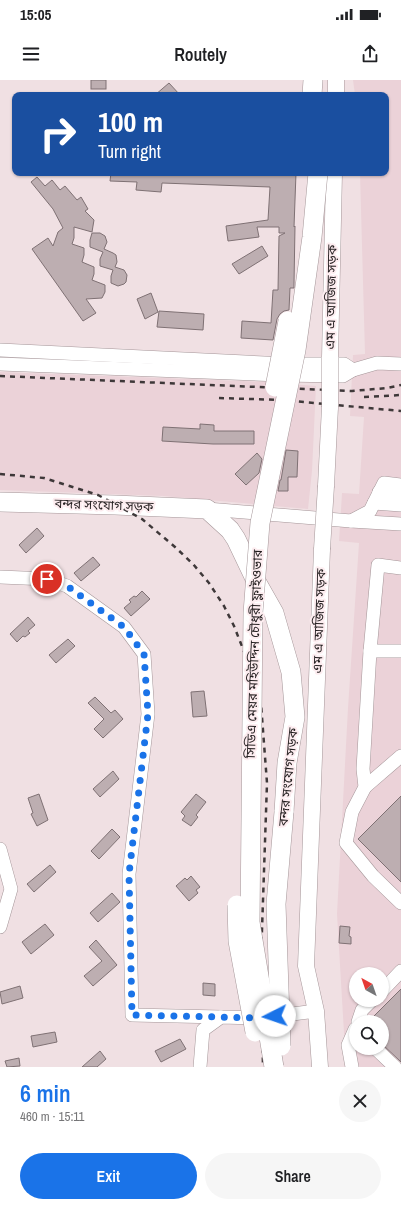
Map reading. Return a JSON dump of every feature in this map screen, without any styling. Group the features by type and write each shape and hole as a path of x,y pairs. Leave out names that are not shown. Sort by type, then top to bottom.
{"highway":[{"path":"312,92 313,80"},
{"path":"324,92 325,80"},
{"path":"261,1067 238,941 238,738 244,574 252,500 294,296 306,176"},
{"name":"সিডিএ মেয়র মহিউদ্দিন চৌধুরী ফ্লাইওভার","path":"274,1067 250,922 253,613 260,523 296,350 312,237 318,176"},
{"name":"বন্দর সংযোগ সড়ক","path":"0,502 207,509 224,524 236,539 257,583 274,613 291,672 295,717 287,763 276,904 280,1046 284,1067"}],"main road":[{"path":"336,80 336,92"},
{"name":"এম এ আজিজ সড়ক","path":"320,1067 316,1011 306,966 322,549 330,407 334,176"}],"street":[{"path":"0,350 286,364 344,364 353,370"},
{"path":"0,364 343,376 353,370 377,363 401,364"},
{"path":"351,521 370,511 379,493 401,485"},
{"path":"379,493 401,494"},
{"path":"379,493 401,505"},
{"name":"বন্দর সংযোগ সড়ক","path":"207,509 351,521"},
{"path":"351,521 401,515"},
{"path":"351,521 401,524"},
{"path":"351,521 401,532"},
{"path":"365,787 362,769 370,651 378,565 401,568"},
{"path":"0,578 47,579 67,586 124,627 144,654 148,714 129,874 132,1015 261,1018 316,1011"},
{"path":"370,651 401,651"},
{"path":"401,756 365,787 352,812 346,843 373,876 401,903"},
{"path":"0,848 11,889 0,927"},
{"path":"389,984 401,971"},
{"path":"200,1067 203,1030 221,1017"},
{"path":"350,1055 352,1067"},
{"path":"382,1055 395,1067"}],"shaded area":[{"path":"353,80 401,80 401,1067 346,1067 337,914 348,708 359,543 339,541 342,493 359,494 364,417 350,416 353,355 365,354 360,176 389,176 389,92 355,92"},
{"path":"0,372 266,382 316,386 312,471 308,509 164,496 0,490"}],"building":[{"path":"91,80 106,80 106,89 91,89"},
{"path":"169,83 177,92 158,92"},
{"path":"111,176 296,176 294,288 290,288 289,310 280,314 277,319 273,340 241,338 242,321 271,323 273,290 278,290 279,236 285,233 279,233 279,227 257,227 259,237 228,241 226,226 268,220 270,187 162,183 161,192 136,190 137,182 110,181"},
{"path":"37,177 45,186 52,180 60,190 65,186 77,200 81,197 88,209 85,211 94,220 92,232 74,227 74,238 72,244 84,248 82,262 94,267 92,280 105,285 105,292 102,298 86,299 96,313 83,321 32,249 48,238 53,246 58,232 63,228 53,209 31,182"},
{"path":"92,233 100,233 105,236 107,242 104,249 116,255 117,262 115,267 124,270 127,275 126,282 124,284 118,286 111,283 113,270 100,266 100,259 103,252 90,247"},
{"path":"262,246 268,256 239,274 232,264"},
{"path":"151,293 158,312 145,319 137,299"},
{"path":"159,311 204,314 203,330 157,327"},
{"path":"200,424 214,425 214,431 254,431 254,444 213,444 162,441 163,427 200,429"},
{"path":"286,450 298,451 297,477 288,477 288,491 278,491 281,480"},
{"path":"257,453 262,459 259,473 246,485 235,474"},
{"path":"37,528 44,536 26,553 19,545"},
{"path":"93,557 100,565 81,581 74,573"},
{"path":"142,591 150,599 131,616 124,608 131,602 129,600 134,596 136,597"},
{"path":"28,617 35,625 28,631 30,633 25,637 23,636 17,642 10,634"},
{"path":"68,639 75,646 56,663 49,655"},
{"path":"204,691 207,716 193,717 191,692"},
{"path":"95,697 111,713 115,710 123,719 103,738 94,729 104,719 88,703"},
{"path":"113,771 119,779 100,797 93,789"},
{"path":"39,794 48,820 37,826 31,814 33,813 28,798"},
{"path":"196,794 206,802 196,815 198,817 191,826 182,820 185,816 181,812"},
{"path":"401,796 401,882 358,839"},
{"path":"112,829 120,837 99,859 91,851"},
{"path":"50,865 56,872 34,892 27,884"},
{"path":"191,876 200,887 196,890 198,893 189,901 176,886 185,878 187,880"},
{"path":"112,893 120,902 98,922 90,913"},
{"path":"45,924 54,935 31,954 22,942"},
{"path":"340,926 350,927 349,936 351,937 351,944 339,943"},
{"path":"96,940 117,965 93,986 84,976 102,961 89,947"},
{"path":"203,983 215,984 215,996 203,995"},
{"path":"20,986 23,998 2,1004 0,992"},
{"path":"401,989 401,1062 389,1051 389,1015 375,1015 383,1007 389,1007 389,1001"},
{"path":"55,1032 57,1042 33,1047 31,1036"},
{"path":"180,1039 186,1049 161,1062 155,1051"},
{"path":"100,1051 106,1059 97,1067 82,1067"},
{"path":"19,1058 20,1066 7,1067 5,1061"}],"railway":[{"path":"0,376 352,391 387,388 401,385"},
{"path":"364,397 401,395"},
{"path":"219,398 282,400 401,411"},
{"path":"0,474 44,478 98,495 142,519 193,564 209,583 224,606 234,626 254,677 261,704 267,783 261,959 263,1067"}],"route":[{"path":"47,579 67,586 124,627 144,654 148,714 129,874 132,1015 261,1018 275,1016"}]}
